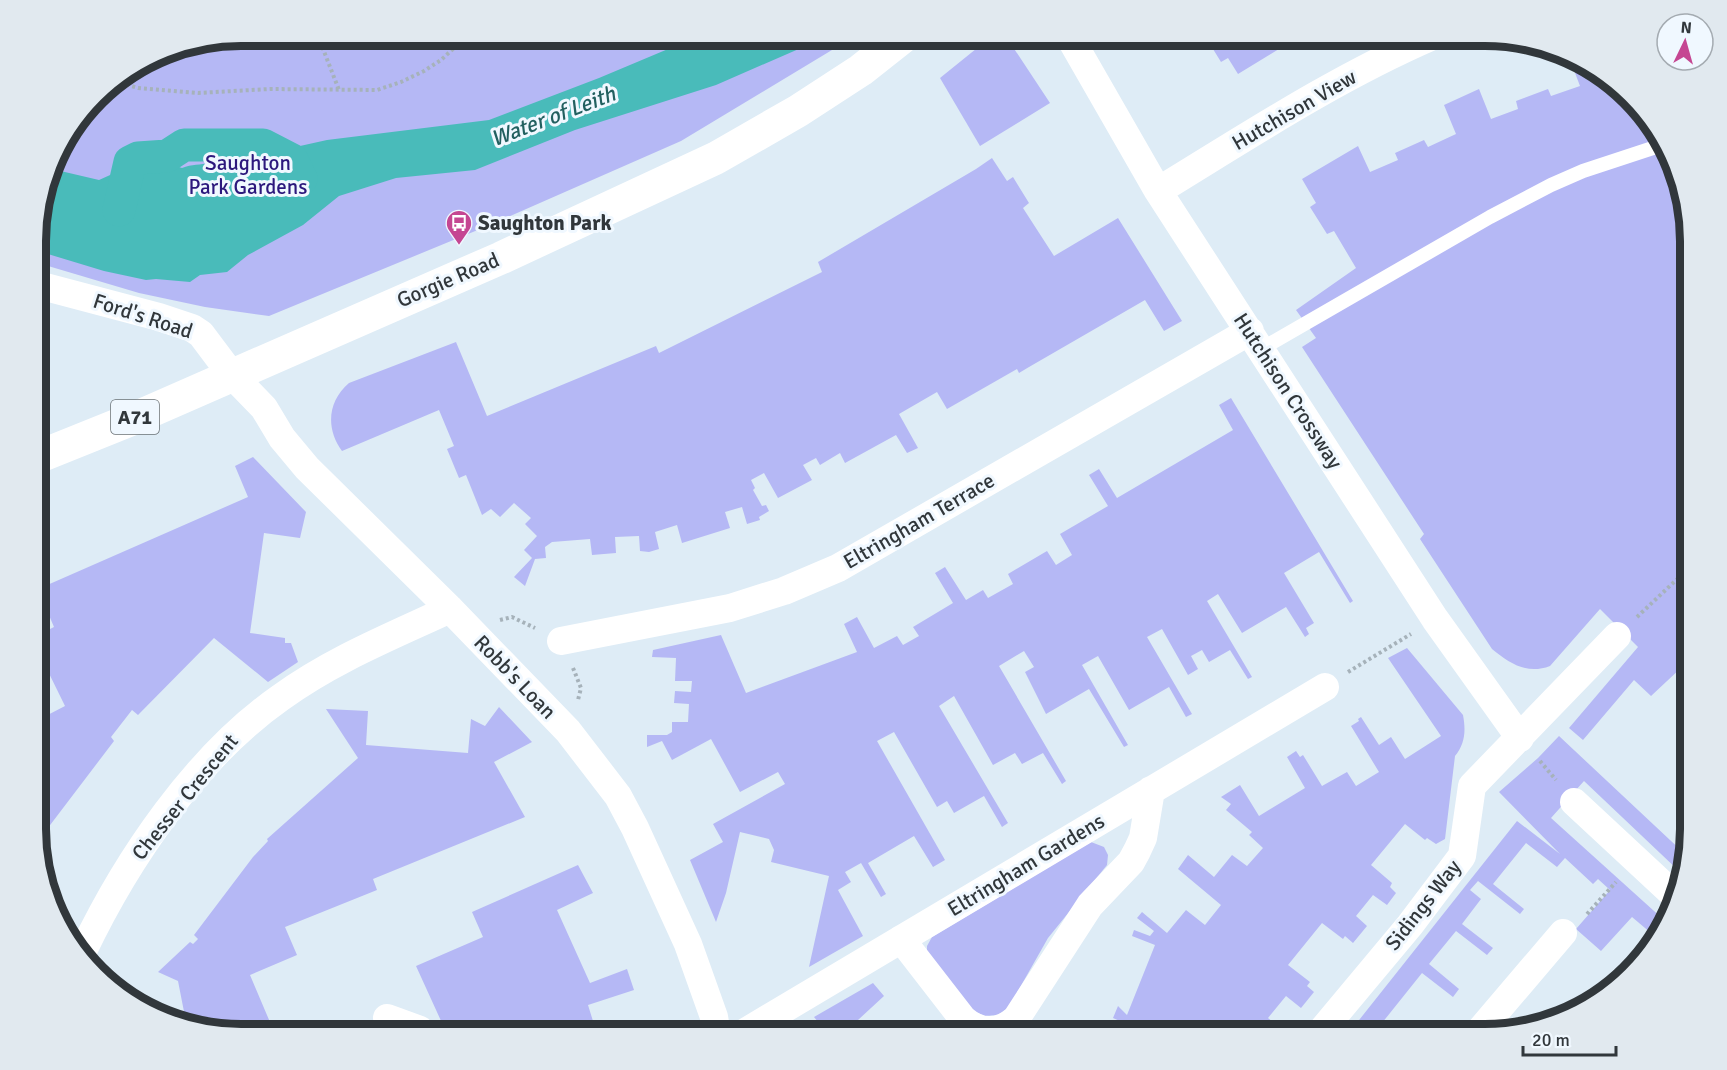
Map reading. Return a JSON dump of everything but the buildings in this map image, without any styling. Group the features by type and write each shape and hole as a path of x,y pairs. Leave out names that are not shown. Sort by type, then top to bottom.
{"main road":[{"name":"Gorgie Road","path":"46,454 135,418 231,374 501,258 716,159 798,111 861,70 891,46"}],"street":[{"name":"Hutchison Crossway","path":"1075,46 1158,191 1435,619 1520,738"},
{"name":"Hutchison View","path":"1158,191 1286,112 1349,77 1412,46"},
{"name":"Ford's Road","path":"46,287 192,328 201,334 231,374"},
{"name":"Eltringham Terrace","path":"561,641 730,608 784,591 838,568 1255,340"},
{"name":"Robb's Loan","path":"231,374 264,408 282,438 307,468 450,609 568,731 618,796 640,837 688,944 715,1024"},
{"name":"Chesser Crescent","path":"85,945 121,878 144,844 213,757 244,726 279,698 346,657 450,609"},
{"path":"1520,738 1617,636"},
{"name":"Eltringham Gardens","path":"759,1024 1325,687"},
{"name":"Sidings Way","path":"1328,1023 1410,925 1462,856 1472,786 1520,738"},
{"path":"1010,1023 1016,1019 1090,905 1131,862 1143,838 1151,790"},
{"path":"1574,802 1670,891"},
{"path":"1486,1023 1563,933"},
{"path":"901,939 967,1023"},
{"path":"387,1018 403,1024"}],"lane":[{"path":"1255,340 1551,185 1583,171 1656,147"}],"path":[{"path":"322,47 339,90"},
{"path":"126,84 138,88 198,93 270,89 377,90 401,82 441,60 455,47"},
{"path":"1617,636 1680,576"},
{"path":"1325,687 1435,619"},
{"path":"1520,738 1574,802"},
{"path":"1563,933 1579,923 1636,860"}],"green space":[{"path":"979,46 1013,46 1050,103 980,146 940,78"},
{"path":"1211,46 1283,46 1238,74 1228,58 1221,62"},
{"name":"Saughton Park Gardens","path":"229,47 836,47 681,141 485,227 269,316 205,307 139,293 46,265 48,216 61,167 79,133 113,95 133,79 167,61 204,50"},
{"path":"1573,68 1594,79 1614,95 1648,133 1670,179 1677,204 1680,229 1680,669 1651,696 1634,680 1583,740 1569,728 1638,647 1600,609 1550,666 1534,669 1519,666 1492,649 1420,539 1424,534 1302,347 1316,338 1296,310 1356,268 1334,231 1327,234 1310,207 1316,203 1302,179 1358,146 1370,172 1398,160 1395,153 1424,140 1428,147 1456,134 1444,105 1479,89 1491,119 1518,109 1516,101 1548,89 1551,96 1580,86"},
{"path":"992,158 1007,181 1013,177 1029,203 1023,208 1054,256 1118,218 1182,321 1164,331 1145,300 1019,373 1017,369 947,409 937,392 899,414 918,448 907,453 896,435 845,463 840,453 820,465 816,458 803,465 812,480 778,498 764,473 751,480 755,488 753,490 762,506 766,505 769,511 759,517 760,520 747,524 742,507 725,512 730,528 682,543 677,525 655,532 659,549 649,552 640,551 639,536 615,537 616,553 592,555 590,539 552,542 545,547 546,558 535,559 525,586 514,577 532,558 524,550 537,536 525,524 531,518 514,503 500,517 491,509 482,515 466,475 459,478 447,449 454,446 439,410 342,451 333,434 331,416 333,407 342,390 349,383 456,342 487,416 656,346 659,353 822,272 818,262"},
{"path":"1231,398 1353,601 1350,603 1319,552 1284,573 1314,623 1306,628 1309,634 1305,637 1286,607 1242,633 1218,594 1207,601 1252,677 1248,679 1230,650 1209,662 1202,650 1191,656 1198,669 1188,675 1162,629 1147,637 1192,714 1186,717 1169,687 1129,710 1098,656 1082,665 1128,745 1124,747 1089,689 1046,714 1025,672 1034,667 1024,651 999,666 1066,781 1062,784 1043,753 1022,764 1015,753 993,765 954,696 939,706 1008,823 1002,827 984,796 954,813 947,801 937,807 894,732 877,741 945,860 933,867 914,836 868,863 886,894 881,897 861,863 845,872 851,882 838,890 863,936 809,967 829,876 771,862 774,850 769,839 740,832 726,893 716,922 690,860 723,842 713,824 785,784 778,772 740,792 711,739 672,760 662,741 647,747 647,735 667,735 672,732 672,722 688,722 689,704 674,703 675,691 691,692 692,681 675,681 676,658 652,657 653,650 721,635 746,693 857,652 844,624 857,617 874,648 897,636 903,645 919,636 913,627 953,603 935,573 945,567 966,600 983,590 988,598 1013,584 1008,574 1047,551 1056,565 1072,555 1060,534 1108,506 1089,475 1099,469 1117,498 1233,430 1219,405"},
{"path":"253,457 306,512 300,538 264,533 250,633 285,638 285,643 291,643 298,662 268,682 214,638 138,715 132,710 111,737 114,741 46,830 46,716 65,706 46,667 46,626 48,630 54,627 46,608 46,586 248,497 235,466"},
{"path":"1407,648 1463,715 1464,737 1455,756 1445,839 1436,844 1427,838 1425,840 1405,824 1371,865 1392,883 1390,887 1396,893 1387,905 1373,895 1356,916 1367,926 1353,943 1345,936 1343,939 1322,923 1288,965 1310,982 1307,986 1314,992 1301,1008 1286,996 1268,1018 1274,1023 1125,1023 1113,1018 1118,1006 1127,1015 1155,945 1132,936 1134,930 1150,936 1154,931 1137,918 1142,912 1167,933 1186,910 1205,925 1221,905 1178,869 1188,855 1214,877 1232,855 1247,866 1263,848 1249,835 1252,832 1226,810 1231,804 1221,797 1240,785 1259,816 1305,788 1287,757 1296,751 1300,757 1303,755 1322,786 1347,772 1356,786 1379,772 1351,726 1361,717 1379,745 1391,737 1405,759 1441,736 1388,658"},
{"path":"499,707 532,742 494,762 525,817 373,879 377,890 285,927 297,955 250,975 271,1024 216,1022 185,1015 178,981 158,972 190,942 193,944 198,939 194,935 253,857 268,841 267,839 358,758 326,709 368,711 366,745 468,753 471,719 485,726"},
{"path":"1559,736 1679,849 1676,868 1584,781 1551,818 1659,916 1650,933 1632,917 1601,951 1576,929 1610,890 1598,879 1593,884 1565,858 1557,867 1526,843 1493,884 1524,909 1520,914 1478,881 1470,890 1481,899 1462,924 1493,948 1487,955 1456,931 1429,964 1459,989 1453,997 1422,973 1382,1023 1357,1023 1517,821 1560,854 1499,792"},
{"path":"1091,842 1104,847 1108,855 1107,865 1048,938 1009,1007 998,1015 985,1016 973,1011 927,952 927,946 932,937"},
{"path":"578,865 593,893 557,910 590,983 627,969 634,990 588,1005 594,1024 442,1024 416,966 483,937 472,912"},
{"path":"873,983 884,996 858,1020 861,1024 819,1024 814,1017"}],"water":[{"name":"Water of Leith","path":"674,47 802,47 716,85 575,130 475,170 396,178 339,196 303,225 248,255 227,272 200,275 190,282 146,280 104,271 46,253 48,216 60,171 99,180 128,167 170,165 174,168 176,166 182,168 234,158 258,159 275,144 273,140 278,139 300,146 327,140 489,120"}],"waterway":[{"path":"119,210 130,162 138,158 167,156 184,145 263,145 292,160 301,179"}],"place":[{"name":"Saughton Park","path":"459,246"}]}
